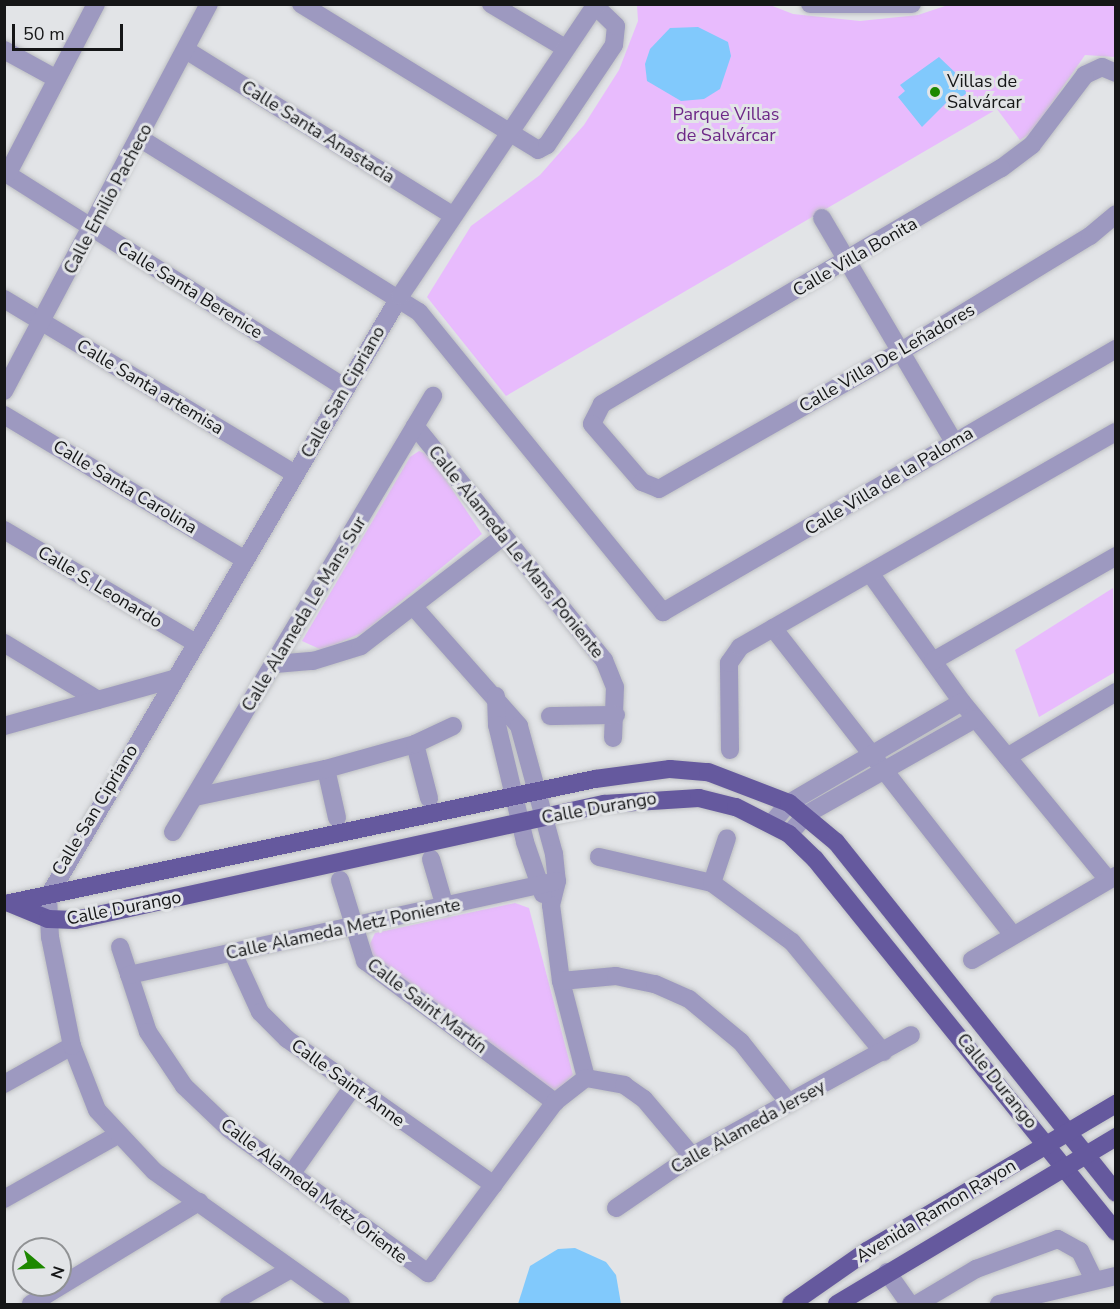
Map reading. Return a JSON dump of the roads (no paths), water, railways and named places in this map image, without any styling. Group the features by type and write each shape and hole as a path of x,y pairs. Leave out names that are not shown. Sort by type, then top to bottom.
{"main road":[{"name":"Calle Durango","path":"7,903 48,897 538,792 670,769 708,772 789,803 807,814 871,884 1069,1130 1116,1193"},
{"name":"Calle Durango","path":"7,903 48,919 75,920 604,804 678,797 736,807 772,823 789,834 863,914 1116,1232"},
{"name":"Avenida Ramon Rayon","path":"790,1305 867,1251 1116,1104"},
{"name":"Avenida Ramon Rayon","path":"837,1305 887,1272 1088,1156 1116,1137"}],"street":[{"path":"6,173 96,4"},
{"name":"Calle Emilio Pacheco","path":"4,391 141,139 209,4"},
{"path":"301,4 507,133 530,150 547,145 610,55 616,26 595,5"},
{"path":"491,4 564,48"},
{"path":"810,4 912,4"},
{"name":"Calle San Cipriano","path":"341,1305 154,1171 116,1136 97,1110 72,1046 48,919 48,897 173,680 450,214 595,5"},
{"path":"4,50 57,79"},
{"name":"Calle Santa Anastacia","path":"186,50 450,214"},
{"name":"Calle Villa Bonita","path":"652,490 596,431 591,418 602,404 849,261 1032,145 1096,68 1116,73"},
{"path":"141,139 400,296"},
{"name":"Calle Santa Berenice","path":"6,173 346,388"},
{"name":"Calle Villa De Leñadores","path":"652,490 903,350 1090,236 1116,213"},
{"path":"822,218 903,350 954,442"},
{"name":"Calle Villa de la Paloma","path":"400,296 442,334 663,612 1116,349"},
{"name":"Calle Santa artemisa","path":"4,299 296,474"},
{"name":"Calle Alameda Le Mans Sur","path":"173,832 433,396"},
{"name":"Calle Santa Carolina","path":"4,415 245,560"},
{"name":"Calle Alameda Le Mans Poniente","path":"415,426 604,660 615,687 616,715 613,738"},
{"path":"730,750 732,654 773,628 1116,432"},
{"name":"Calle S. Leonardo","path":"4,530 196,644"},
{"path":"274,664 339,655 361,646 504,536"},
{"path":"933,661 1116,556"},
{"path":"870,573 975,719 1112,878 1012,934 972,960"},
{"path":"413,606 513,714 525,744 545,818 557,881 551,905 561,981 586,1078"},
{"path":"773,628 1012,934"},
{"path":"4,642 98,700"},
{"path":"4,726 173,680"},
{"path":"496,696 520,822 536,885 551,905"},
{"path":"1007,757 1113,699"},
{"path":"772,823 789,803 962,702"},
{"path":"550,716 616,715"},
{"path":"789,834 807,814 975,719"},
{"path":"195,797 326,769 415,744 453,726"},
{"path":"415,744 429,798"},
{"path":"506,751 525,744"},
{"path":"326,769 337,818"},
{"path":"712,883 727,838"},
{"path":"599,857 712,883 792,942 883,1052"},
{"path":"431,859 445,907"},
{"name":"Calle Saint Martín","path":"340,880 351,926 365,960 555,1102"},
{"name":"Calle Alameda Metz Poniente","path":"129,975 557,881"},
{"name":"Calle Alameda Metz Oriente","path":"120,947 148,1032 184,1086 229,1129 428,1273 494,1185"},
{"name":"Calle Saint Anne","path":"233,953 260,1012 352,1088 494,1185"},
{"path":"561,981 616,976 655,984 689,999 741,1042 789,1103"},
{"name":"Calle Alameda Jersey","path":"616,1208 692,1156 911,1035"},
{"path":"4,1084 72,1046"},
{"path":"494,1185 555,1102 586,1078 624,1085 644,1099 692,1156"},
{"path":"292,1173 352,1088"},
{"path":"4,1199 116,1136"},
{"path":"31,1305 199,1202"},
{"path":"917,1305 976,1269 1058,1239 1080,1251 1094,1280"},
{"path":"230,1305 291,1269"},
{"path":"887,1272 909,1305"},
{"path":"999,1305 1116,1276"}],"place":[{"name":"Villas de Salvárcar","path":"935,92"}],"park label":[{"name":"Parque Villas de Salvárcar","path":"726,125"}]}
